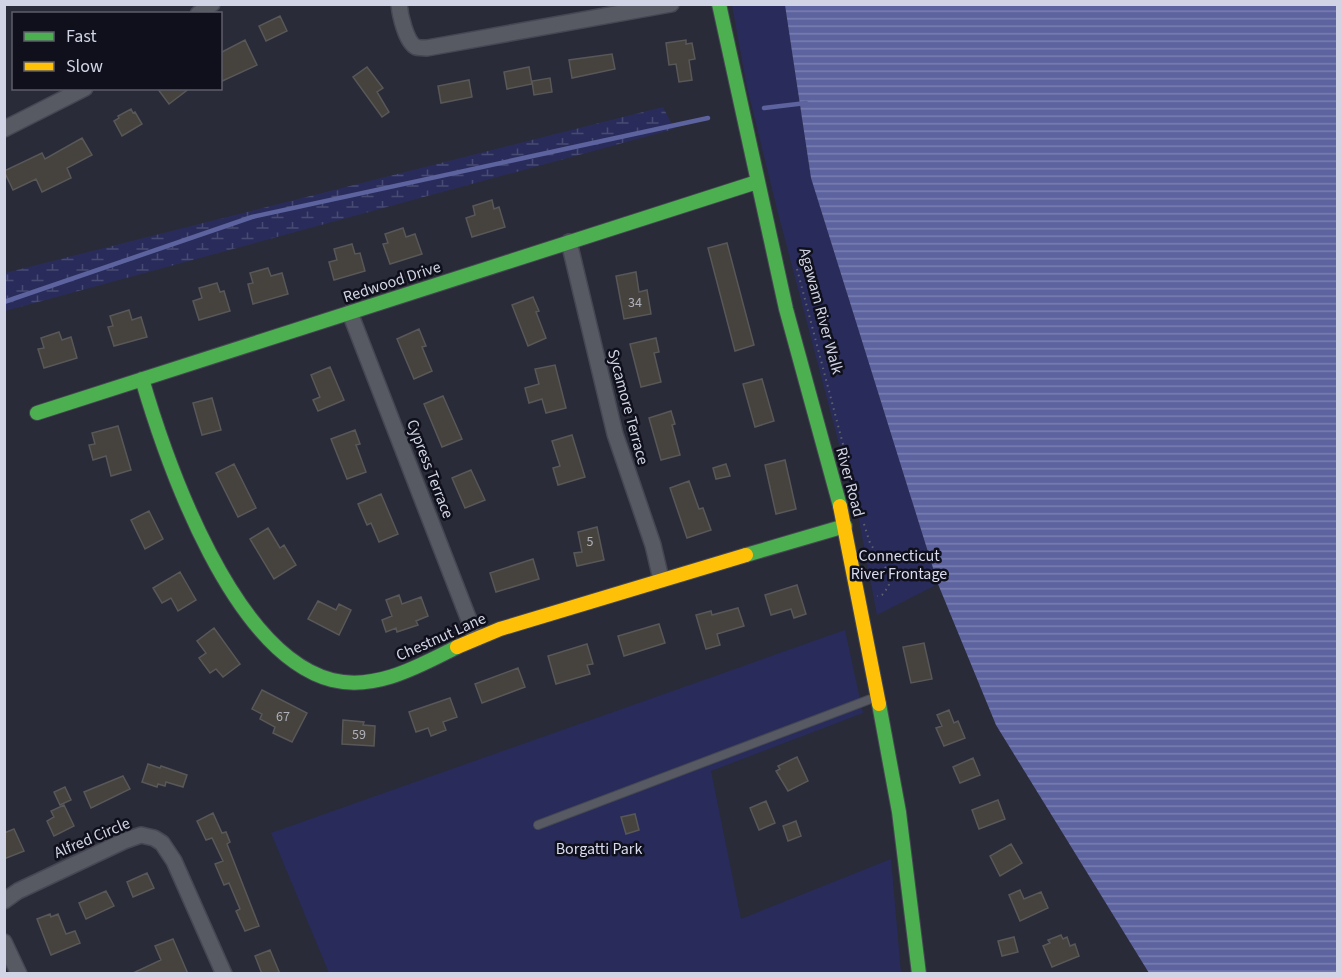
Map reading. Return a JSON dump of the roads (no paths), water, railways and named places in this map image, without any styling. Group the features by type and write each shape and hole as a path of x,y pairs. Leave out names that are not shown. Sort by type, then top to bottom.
{"street":[{"path":"399,4 400,16 412,43 417,47 427,48 671,4"},
{"name":"River Road","path":"719,4 786,309 845,526 899,812 919,974"},
{"path":"4,129 81,90"},
{"name":"Redwood Drive","path":"38,413 757,182"},
{"name":"Sycamore Terrace","path":"569,242 612,423 625,468 653,545 661,579"},
{"name":"Cypress Terrace","path":"350,313 476,638"},
{"name":"Chestnut Lane","path":"142,379 171,471 194,521 242,604 265,636 283,653 315,674 342,681 358,682 381,679 407,671 435,660 476,638 661,579 845,526"},
{"name":"Alfred Circle","path":"4,901 18,891 117,843 141,835 154,838 162,843 174,861 224,974"},
{"path":"4,942 19,974"}],"lane":[{"path":"538,825 877,697"}],"water":[{"path":"785,5 1337,5 1337,973 1149,973 996,725 938,584 811,178"}],"waterway":[{"path":"764,108 806,103"},
{"path":"4,302 252,217 708,118"}],"park label":[{"name":"Connecticut River Frontage","path":"899,565"},
{"name":"Borgatti Park","path":"599,849"}]}
